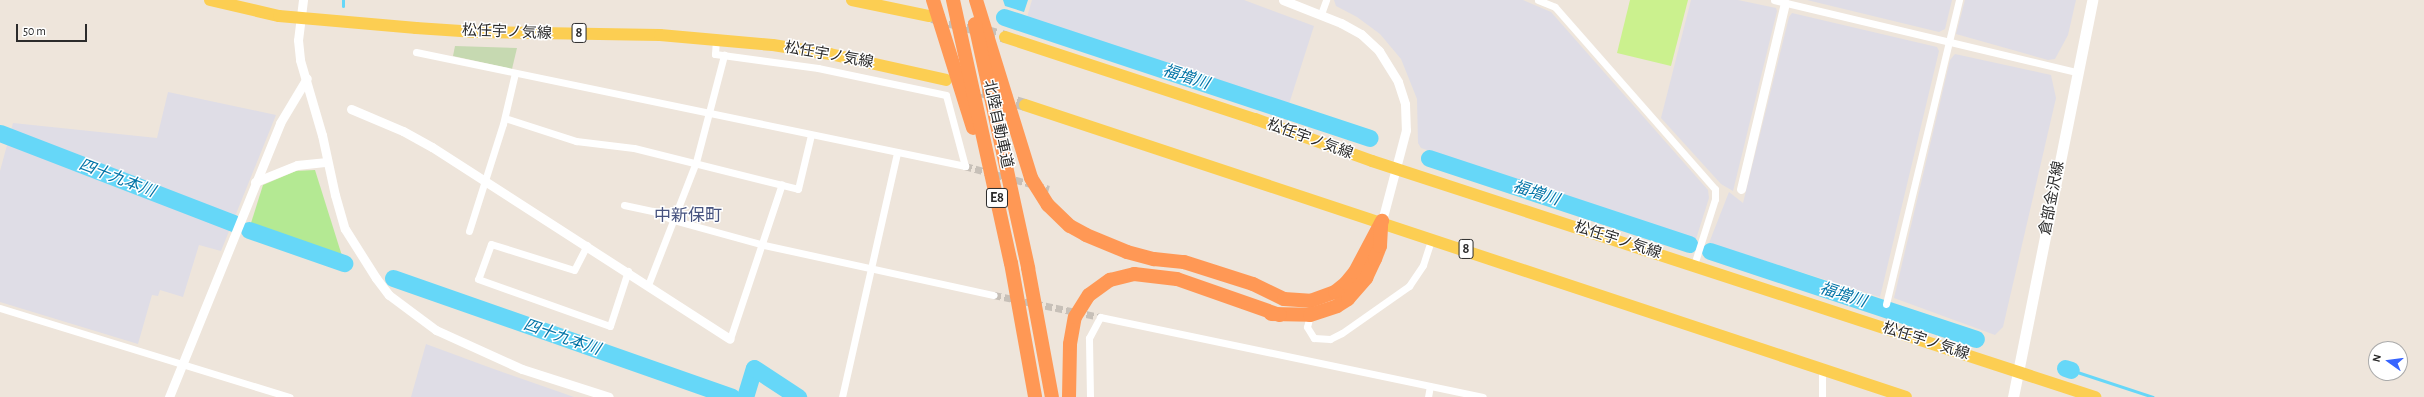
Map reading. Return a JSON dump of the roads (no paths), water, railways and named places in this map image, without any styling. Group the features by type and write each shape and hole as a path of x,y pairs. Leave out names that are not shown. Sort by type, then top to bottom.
{"highway":[{"path":"933,0 1011,263"},
{"name":"北陸自動車道","path":"953,0 1011,263 1035,397"},
{"name":"北陸自動車道","path":"969,0 1025,252 1052,397"},
{"path":"976,0 1029,172 1048,205 1070,226 1086,235 1126,252 1154,259 1184,262 1254,284 1284,299 1310,301 1335,292 1355,272 1382,221"},
{"path":"1069,397 1070,344 1080,305 1098,286 1122,276 1150,275 1174,287 1246,311 1280,315 1310,315 1337,306 1358,290 1366,278 1380,246 1382,221"}],"main road":[{"name":"松任宇ノ気線","path":"210,0 300,18 476,32 615,34 716,39 830,54 946,80"},
{"path":"852,0 929,16"},
{"name":"倉部金沢線","path":"2012,397 2092,0"},
{"name":"松任宇ノ気線","path":"1005,37 2095,397"},
{"name":"8","path":"1025,105 1382,221 1906,397"}],"street":[{"path":"303,0 298,40 300,60 345,229 360,256 389,295 436,330 475,349 522,369 609,397"},
{"path":"1283,0 1321,14 1352,28 1370,42 1386,61 1398,82 1406,116 1398,168 1382,221"},
{"path":"1321,14 1326,0"},
{"path":"1538,0 1555,7 1715,189 1714,205 1694,265"},
{"path":"1774,0 1785,1 1949,43 2077,72"},
{"path":"1886,304 1959,0"},
{"path":"1740,189 1785,1"},
{"path":"416,52 896,153 965,166 946,95 818,68 715,54 716,39"},
{"path":"648,285 696,162 710,114 724,55"},
{"path":"469,231 505,118 515,73"},
{"path":"169,397 280,123 306,78"},
{"path":"351,109 403,130 628,271 730,339 764,245 782,184"},
{"path":"505,118 576,141 634,148 696,162 798,189 811,135"},
{"path":"842,397 872,270 896,153"},
{"path":"255,182 297,165 327,162"},
{"path":"624,205 653,211 673,220 764,245 872,270 994,295"},
{"path":"1310,315 1307,327 1314,338 1330,339 1342,333 1409,286 1423,266 1432,238"},
{"path":"587,245 574,270 491,244 478,279 610,326 628,271"},
{"path":"0,308 290,397"},
{"path":"1090,397 1089,338 1100,317 1483,397"},
{"path":"1822,369 1822,397"},
{"path":"1428,397 1430,386"}],"water":[{"path":"1003,0 1028,0 1024,12 1005,6"}],"waterway":[{"path":"343,0 343,6"},
{"name":"福増川","path":"1004,17 1369,138"},
{"name":"四十九本川","path":"0,133 233,223"},
{"name":"福増川","path":"1429,158 1689,244"},
{"name":"四十九本川","path":"249,230 344,263"},
{"name":"福増川","path":"1710,251 1976,339"},
{"name":"四十九本川","path":"393,278 732,397"},
{"name":"四十九本川","path":"745,397 754,368 798,397"},
{"name":"福増川","path":"2065,368 2071,370"},
{"path":"2071,370 2153,397"}],"tunnel":[{"path":"932,17 1005,37"},
{"path":"965,86 1025,105"},
{"path":"965,166 1049,189"},
{"path":"994,295 1100,317"}],"district":[{"name":"中新保町","path":"688,216"}]}
